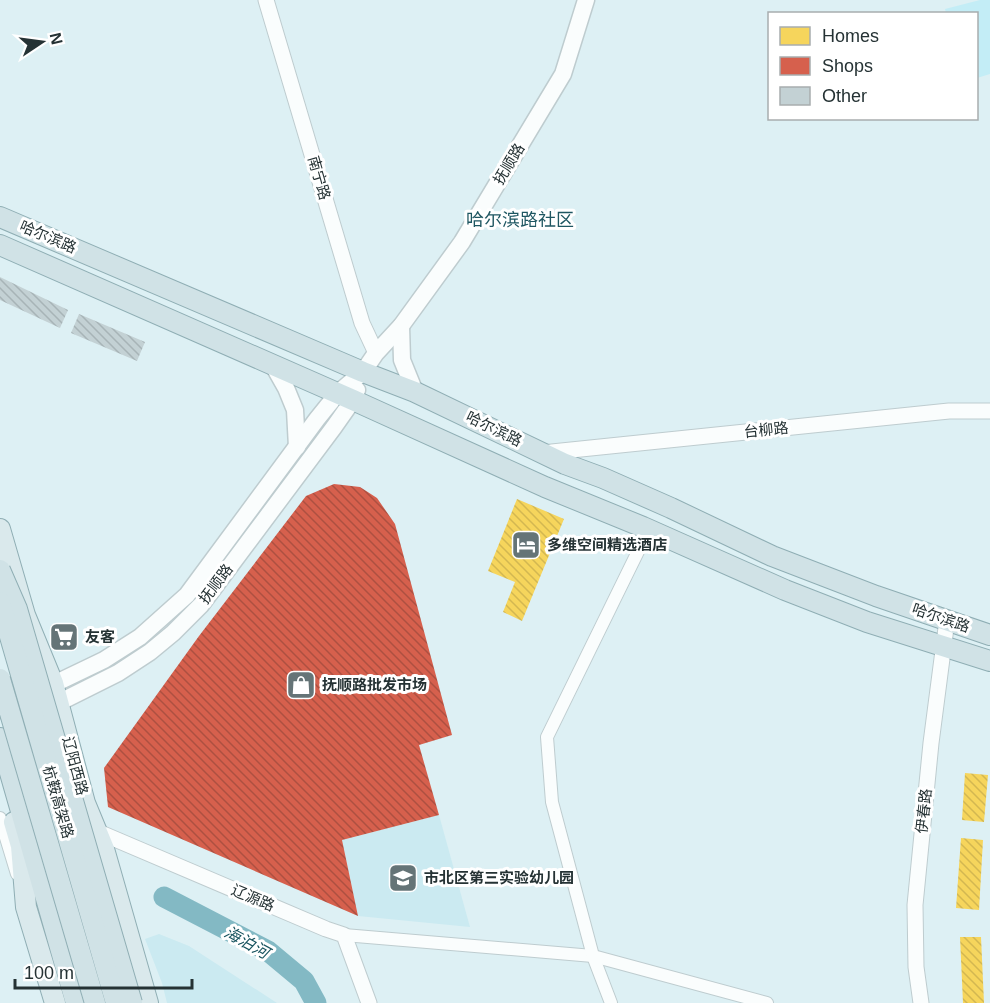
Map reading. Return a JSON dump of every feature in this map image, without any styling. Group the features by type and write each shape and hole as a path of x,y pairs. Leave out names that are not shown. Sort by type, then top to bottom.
{"highway":[{"name":"哈尔滨路","path":"0,217 415,392 542,453 671,508 772,556 876,596 990,635"},
{"name":"哈尔滨路","path":"0,245 346,396 545,487 649,529 806,598 867,622 990,661"},
{"path":"0,570 17,609 132,1003"},
{"name":"杭鞍高架路","path":"0,602 116,1003"},
{"name":"杭鞍高架路","path":"0,679 96,1003"},
{"path":"0,738 76,1003"}],"main road":[{"name":"抚顺路","path":"0,712 58,703 118,673 150,652 201,605 376,353 401,326 462,242 562,74 586,0"},
{"path":"401,326 402,360 415,392"},
{"path":"273,365 295,410 297,447"},
{"name":"抚顺路","path":"0,712 53,683 104,660 140,637 168,614 187,595 297,447 346,396"},
{"name":"辽阳西路","path":"0,529 25,615 53,683 86,803 100,840 148,1003"},
{"path":"1,776 26,907 55,1003"}],"street":[{"name":"南宁路","path":"266,0 362,323 376,353"},
{"name":"台柳路","path":"542,453 949,411 990,411"},
{"path":"611,1003 593,956 552,802 547,736 649,529"},
{"name":"伊春路","path":"921,1003 916,967 915,905 931,743 947,620"},
{"path":"0,818 14,844"},
{"name":"辽源路","path":"100,840 344,935"},
{"path":"369,1003 344,935 593,956 767,1003"}],"shaded area":[{"path":"980,0 990,0 990,74 978,78 978,12 946,12 945,9"},
{"name":"市北区第三实验幼儿园","path":"439,815 470,927 358,916 342,840"},
{"path":"159,934 189,946 277,1003 167,1003 145,939"}],"building: Homes":[{"name":"多维空间精选酒店","path":"517,499 564,519 522,621 503,612 515,582 488,571"},
{"path":"965,773 988,775 984,822 962,820"},
{"path":"961,838 983,840 979,910 956,908"},
{"path":"960,937 981,937 984,1003 963,1003"}],"building: Shops":[{"name":"抚顺路批发市场","path":"334,484 360,487 377,498 395,524 452,735 419,745 439,815 342,840 358,916 108,807 104,768 199,636 306,496"}],"building: Other":[{"path":"0,277 68,310 60,328 0,300"},
{"path":"79,314 145,342 137,361 71,333"}],"waterway":[{"name":"海泊河","path":"164,897 268,951 304,981 316,1003"}],"place":[{"name":"多维空间精选酒店","path":"526,545"},
{"name":"友客","path":"64,637"},
{"name":"抚顺路批发市场","path":"301,685"},
{"name":"市北区第三实验幼儿园","path":"403,878"}],"district":[{"name":"哈尔滨路社区","path":"520,220"}]}
